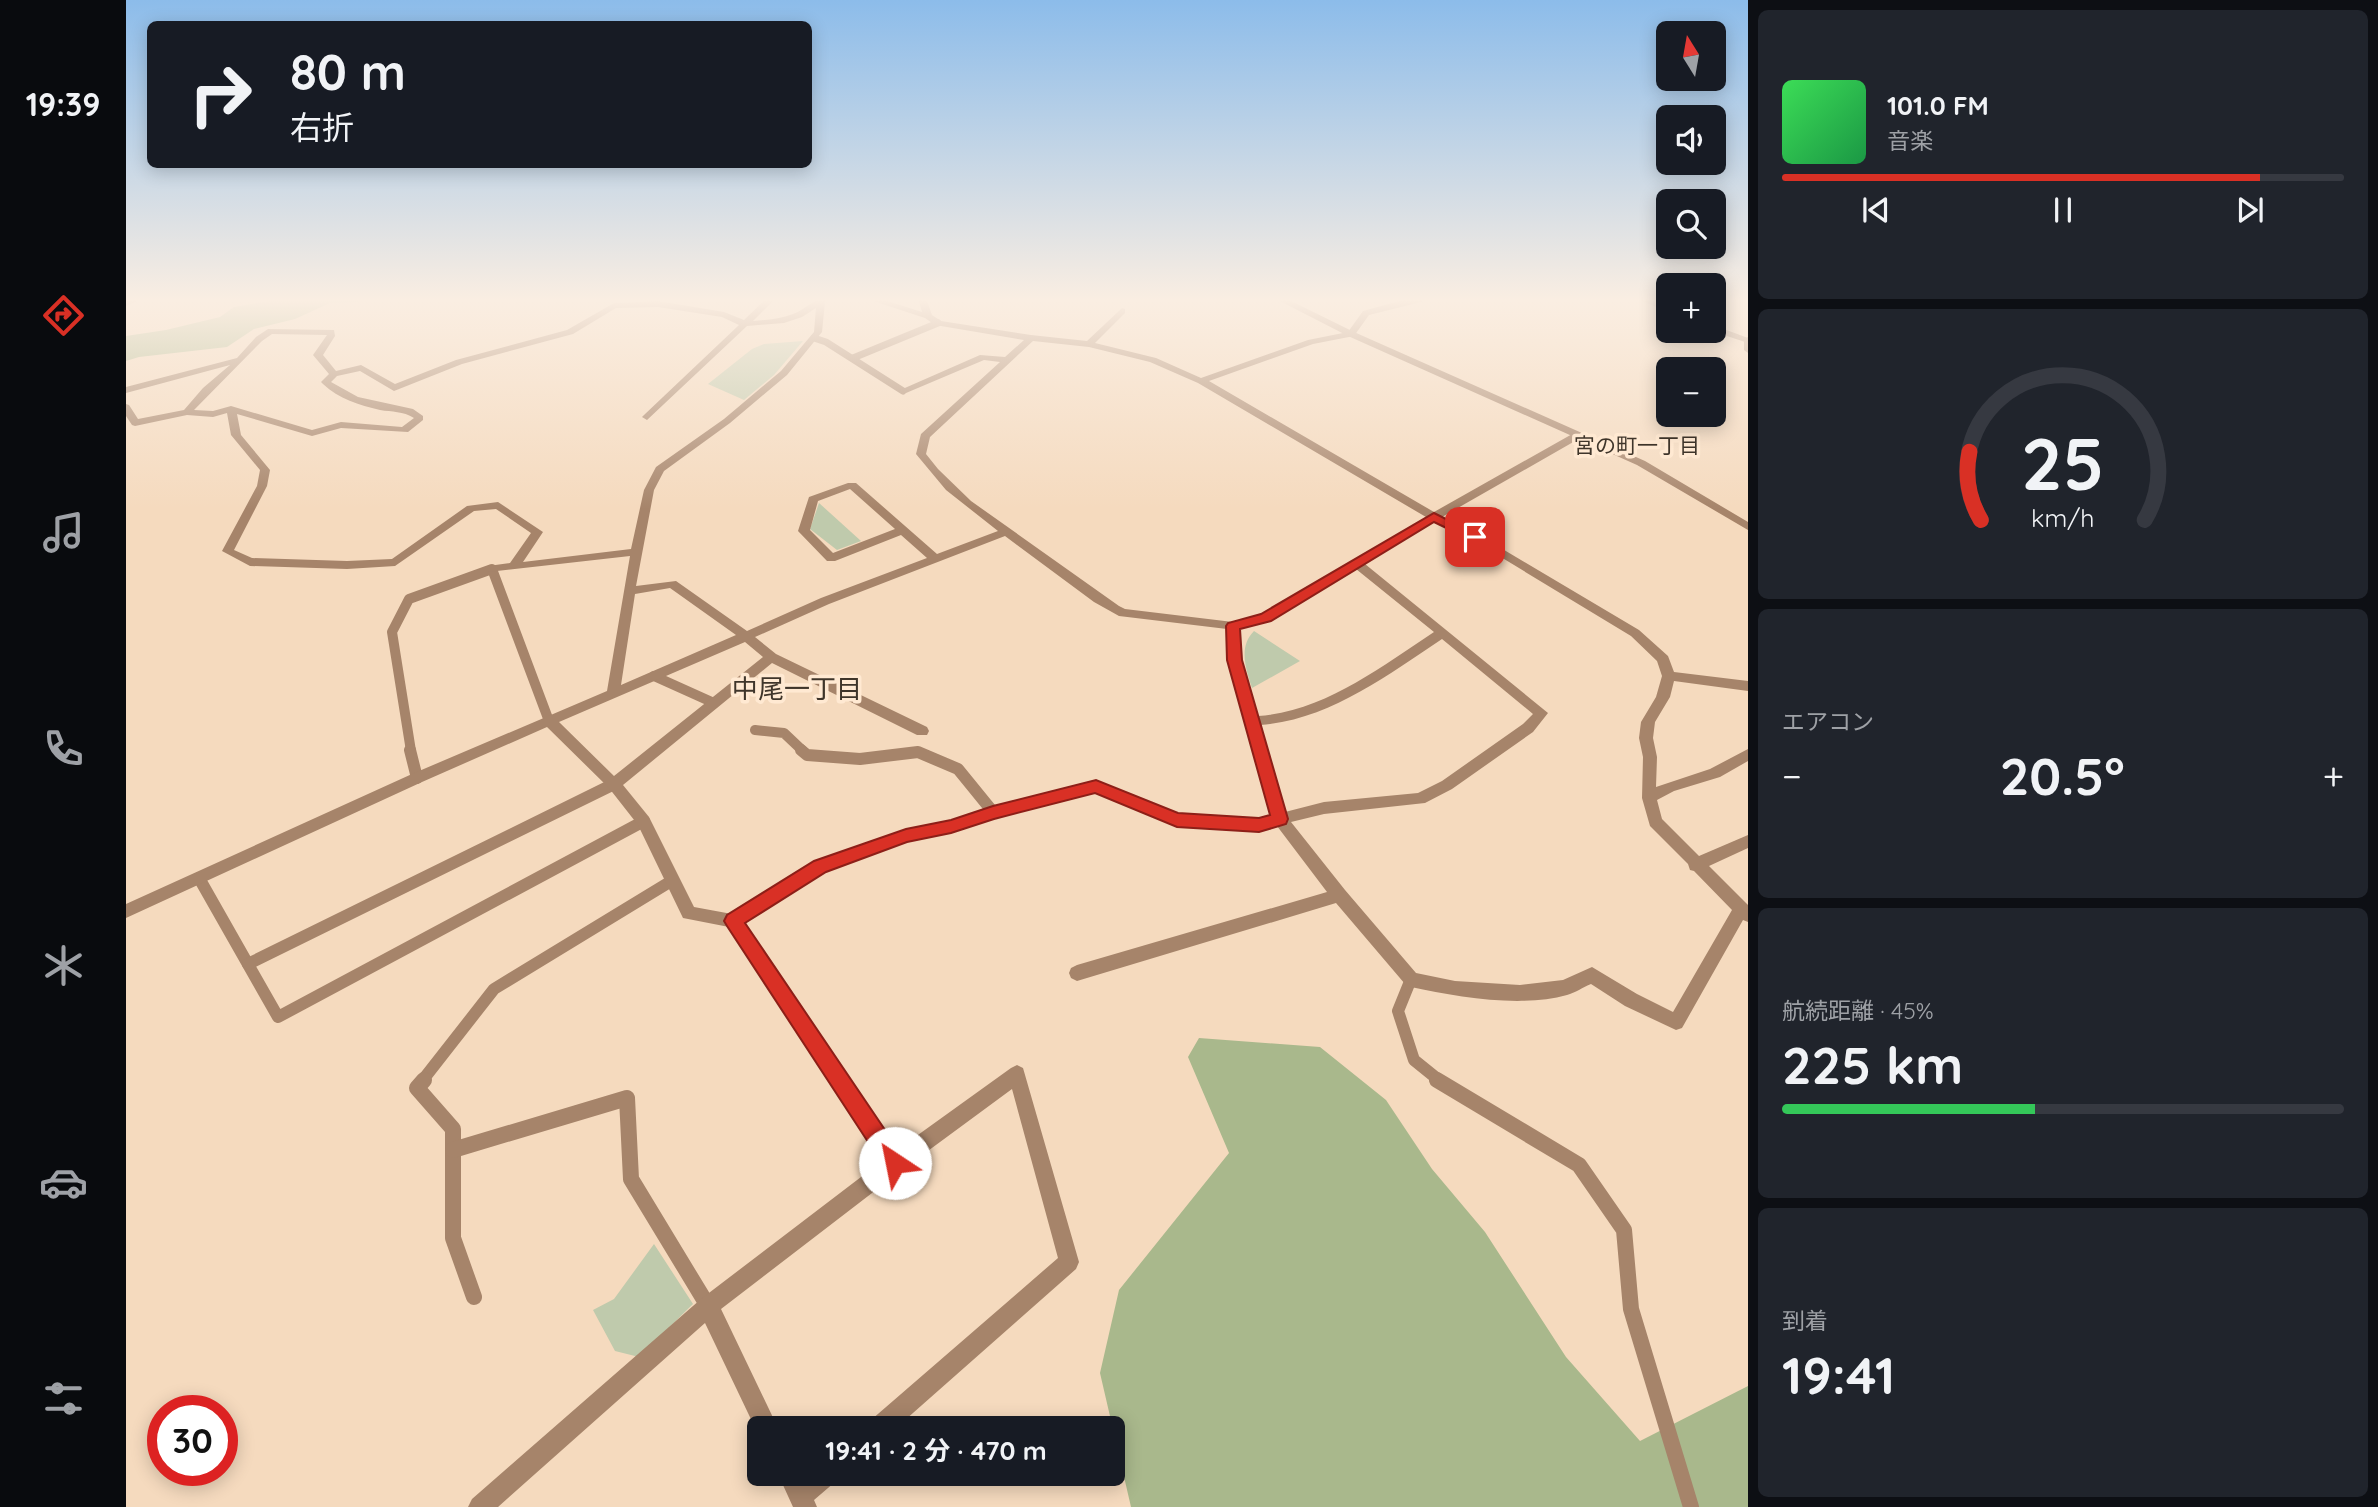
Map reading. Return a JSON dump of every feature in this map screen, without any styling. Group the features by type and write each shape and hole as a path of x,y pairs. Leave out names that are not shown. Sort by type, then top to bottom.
{"street":[{"path":"126,390 209,368"},
{"path":"187,412 197,397 230,368"},
{"path":"329,368 334,374"},
{"path":"126,407 135,424 187,412 213,414 232,409 312,433 341,425 404,430 420,418 411,410 386,408 332,389 326,382 334,374 360,368"},
{"path":"362,368 394,387 443,368"},
{"path":"647,417 698,368"},
{"path":"613,694 629,591 649,490 660,470 737,413 787,368"},
{"path":"903,391 955,368"},
{"path":"998,368 925,436 921,454 936,476 1107,607 1122,613 1233,626 1266,618 1434,517 1578,435"},
{"path":"1172,368 1201,381 1434,517 1475,537 1635,633 1663,659 1669,676 1663,697 1648,722 1646,738 1650,757 1649,798 1655,822 1744,912 1675,1022 1631,1000 1592,975 1565,988 1520,993 1455,989 1411,979 1339,895 1280,819 1235,660 1233,626"},
{"path":"1201,381 1237,368"},
{"path":"1428,368 1642,463 1748,527"},
{"path":"232,409 236,435 265,470 262,486 228,551 250,562 347,565 395,562 471,508 498,505 537,532 515,565"},
{"path":"903,530 831,558 804,531 813,499 852,485 903,530 935,559"},
{"path":"126,911 417,778 825,601 1006,532"},
{"path":"492,569 636,552"},
{"path":"549,721 614,785 644,821 689,913 734,921 820,866 906,836 951,827 993,812 1096,786 1177,820 1259,825 1324,808 1420,799 1447,785 1528,728 1541,713 1358,564"},
{"path":"629,591 672,584 771,657 922,731"},
{"path":"1253,720 1278,721 1349,692 1441,633"},
{"path":"614,785 771,657"},
{"path":"1669,676 1748,686"},
{"path":"1649,798 1669,787 1715,773 1748,754"},
{"path":"1695,865 1748,841"},
{"path":"1077,973 1339,895"},
{"path":"734,921 895,1163"},
{"path":"480,1507 708,1306 1017,1074 1069,1262 893,1416"},
{"path":"708,1306 761,1416"},
{"path":"795,1486 803,1502 817,1486"}],"lane":[{"path":"869,368 903,391"},
{"path":"417,778 406,732 391,632 409,599 492,569 549,721"},
{"path":"654,676 713,703"},
{"path":"755,730 784,733 807,755 860,758 918,752 958,769 993,812"},
{"path":"248,964 614,785"},
{"path":"199,878 278,1017 644,821"},
{"path":"474,1297 453,1238 453,1129 417,1088 494,989 673,880"},
{"path":"1411,979 1398,1011 1414,1060 1449,1087 1579,1165 1624,1230 1631,1309 1691,1507"},
{"path":"453,1150 627,1098 631,1179 708,1306"}],"green space":[{"path":"728,368 780,368 744,400 708,384"},
{"path":"819,503 861,541 837,550 810,529"},
{"path":"1254,631 1300,661 1252,688 1245,651"},
{"path":"1199,1038 1320,1047 1386,1100 1432,1169 1485,1232 1566,1357 1640,1441 1748,1386 1748,1507 1131,1507 1125,1481 1125,1416 1110,1416 1100,1373 1119,1290 1229,1153 1188,1057"},
{"path":"654,1244 693,1304 639,1357 615,1351 593,1310 614,1299"}],"district":[{"name":"宮の町一丁目","path":"1637,446"},
{"name":"中尾一丁目","path":"797,689"}],"route":[{"path":"895,1163 734,921 820,866 906,836 951,827 993,812 1096,786 1177,820 1259,825 1280,819 1235,660 1233,626 1266,618 1434,517 1475,537"}]}
